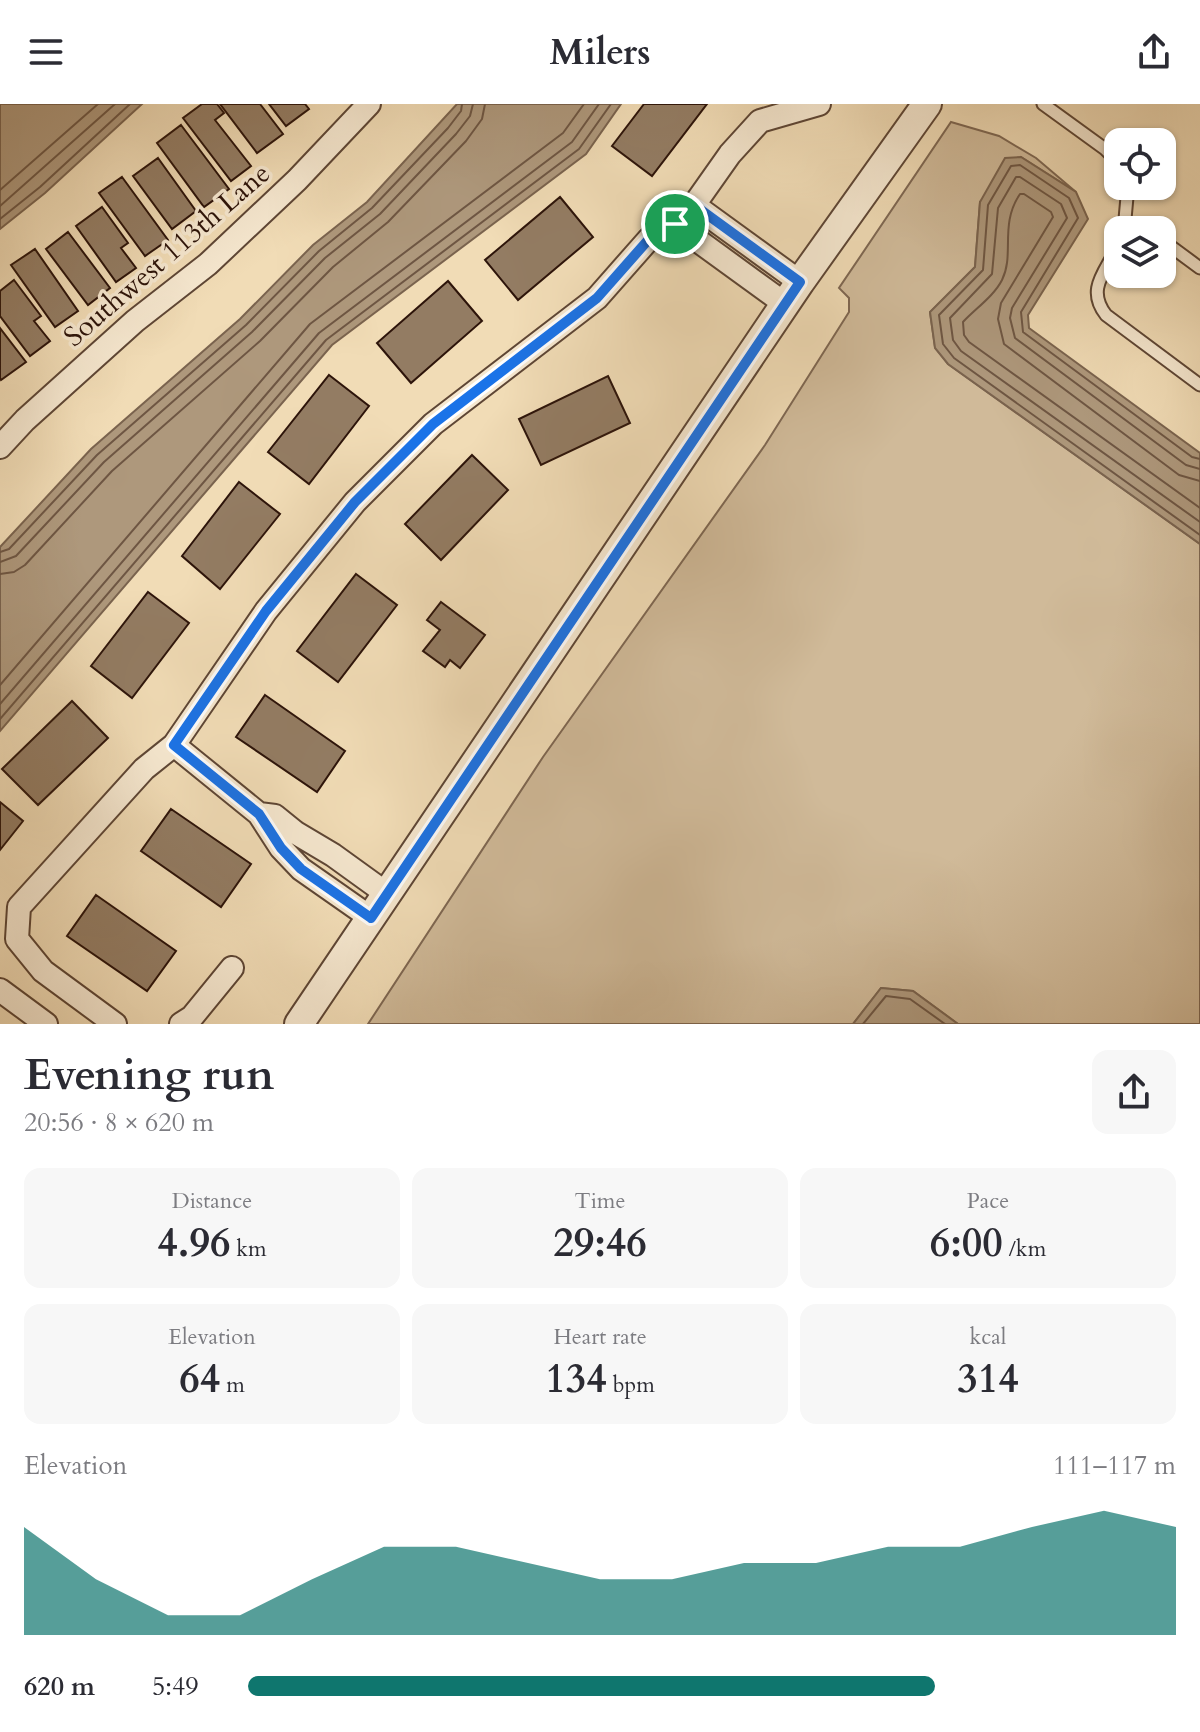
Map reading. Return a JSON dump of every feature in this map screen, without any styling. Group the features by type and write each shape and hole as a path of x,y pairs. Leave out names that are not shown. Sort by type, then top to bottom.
{"street":[{"name":"Southwest 113th Lane","path":"0,447 25,420 135,321 208,264 297,180 369,104"},
{"path":"115,1024 43,971 17,939 19,907 144,769 174,745 266,611 355,502 433,424 597,298 649,239 675,224 694,205 730,154 760,121 819,104"},
{"path":"299,1024 792,293 927,104"},
{"path":"694,205 792,293"},
{"path":"675,224 792,293"},
{"path":"174,745 259,814 281,848 301,869 371,918"},
{"path":"259,814 275,816 387,894"},
{"path":"181,1024 192,1017 232,968"},
{"path":"0,990 46,1024"}],"lane":[{"path":"1043,104 1104,148"},
{"path":"1176,250 1200,268"},
{"path":"1104,271 1095,288 1098,305 1106,315 1200,385"}],"shaded area":[{"path":"951,122 999,136 1036,158 1076,192 1021,157 980,202 975,267 930,312 935,347 948,364 1200,544 1200,1024 958,1024 913,991 881,988 853,1024 368,1024 543,757 765,445 849,312 849,298 839,288"}],"water":[{"path":"0,104 142,104 45,193 0,229"},
{"path":"457,104 621,104 586,154 332,345 0,731 0,547 91,449 240,319 313,245 367,202"},
{"path":"1021,157 1076,192 1088,219 1028,315 1029,328 1200,453 1200,544 948,364 935,348 930,312 975,267 980,202 1005,158"},
{"path":"881,988 913,991 958,1024 853,1024"}],"building":[{"path":"202,104 217,104 224,113 215,120 251,166 231,181 183,118"},
{"path":"220,104 260,104 283,134 257,153"},
{"path":"269,104 305,104 309,109 286,126"},
{"path":"644,104 707,104 652,176 612,146"},
{"path":"181,125 229,189 204,207 157,143"},
{"path":"158,158 196,211 172,229 133,176"},
{"path":"122,177 168,240 145,256 99,193"},
{"path":"560,197 593,237 518,300 485,260"},
{"path":"102,207 128,243 121,248 136,268 116,282 76,226"},
{"path":"68,232 110,288 88,305 46,249"},
{"path":"35,249 78,311 55,327 11,265"},
{"path":"14,280 41,316 34,321 50,341 30,356 0,316 0,291"},
{"path":"448,281 482,321 411,383 377,343"},
{"path":"0,328 26,362 1,380 0,378"},
{"path":"329,375 369,406 309,484 268,452"},
{"path":"608,376 630,423 541,465 519,419"},
{"path":"472,455 508,490 441,560 405,524"},
{"path":"239,482 280,514 220,589 182,556"},
{"path":"356,574 397,605 338,682 297,651"},
{"path":"148,592 189,623 132,698 91,666"},
{"path":"441,602 485,635 460,668 450,660 445,667 423,651 440,630 427,620"},
{"path":"265,695 345,751 317,792 236,737"},
{"path":"72,701 108,738 38,805 2,769"},
{"path":"0,802 23,821 0,850"},
{"path":"171,809 251,864 221,907 141,851"},
{"path":"96,895 176,951 147,991 67,936"}],"route":[{"path":"694,205 800,282 371,918 321,886 301,869 281,848 259,814 174,745 266,611 355,502 433,424 597,298 649,239 675,224 694,205"}]}
